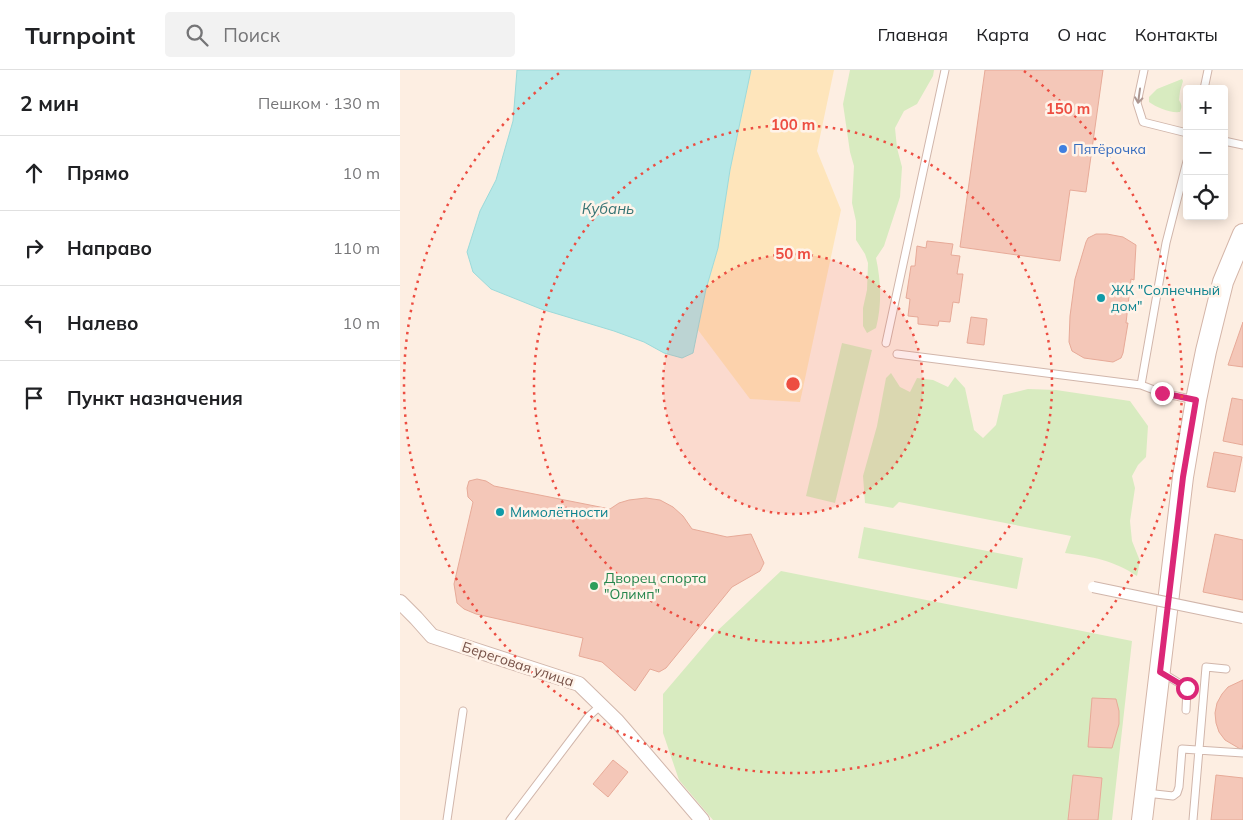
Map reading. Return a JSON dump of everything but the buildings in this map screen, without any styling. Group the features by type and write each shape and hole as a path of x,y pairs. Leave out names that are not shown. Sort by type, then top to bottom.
{"main road":[{"path":"1142,820 1183,477 1196,400 1223,282 1243,234"}],"street":[{"path":"1093,587 1243,618"},
{"name":"Береговая улица","path":"402,608 432,636 579,684 602,704 702,820"}],"lane":[{"path":"886,343 945,70"},
{"path":"1144,70 1137,103 1143,122 1183,131"},
{"path":"1205,85 1208,70"},
{"path":"1228,142 1243,145"},
{"path":"1141,385 1166,243 1183,175"},
{"path":"898,354 1141,385 1162,393 1196,400"},
{"path":"1193,820 1206,667 1226,669"},
{"path":"1160,672 1187,688 1186,710"},
{"path":"510,820 588,717 602,704"},
{"path":"447,820 463,712"},
{"path":"1146,793 1172,796 1177,793 1182,749 1243,753"}],"green space":[{"path":"850,70 934,70 933,76 917,104 904,111 895,128 897,148 902,167 900,197 884,246 876,258 880,284 879,311 876,328 867,333 863,326 863,308 867,290 868,263 865,254 856,240 856,221 852,203 854,166 843,104"},
{"path":"1182,79 1179,100 1181,103 1180,112 1164,110 1149,102 1149,97 1157,89"},
{"path":"842,343 872,350 835,503 806,496"},
{"path":"891,373 900,387 910,392 917,378 933,380 948,387 955,377 965,388 974,430 983,438 996,425 1003,395 1028,389 1056,390 1130,401 1148,426 1146,457 1138,465 1132,476 1135,488 1130,521 1132,541 1140,561 1137,576 1120,566 1102,560 1065,553 1071,536 899,502 893,508 865,503 863,476 877,426 886,378"},
{"path":"864,527 1023,558 1017,589 858,558"},
{"path":"781,571 1132,641 1112,820 713,820 679,780 663,733 663,694 715,633"}],"sand":[{"path":"751,70 834,70 817,151 841,210 800,402 750,399 698,330 706,289 718,248 730,170"}],"water":[{"name":"Кубань","path":"517,70 751,70 730,170 718,248 706,289 693,353 682,358 664,353 644,342 614,331 541,309 491,289 473,272 467,252 480,211 496,180 513,121"}],"place":[{"name":"Пятёрочка","path":"1063,149"},
{"name":"ЖК \"Солнечный дом\"","path":"1101,298"},
{"name":"Мимолётности","path":"500,512"},
{"name":"Дворец спорта \"Олимп\"","path":"594,586"}],"route":[{"path":"1162,393 1196,400 1183,477 1160,672 1187,688"}]}
